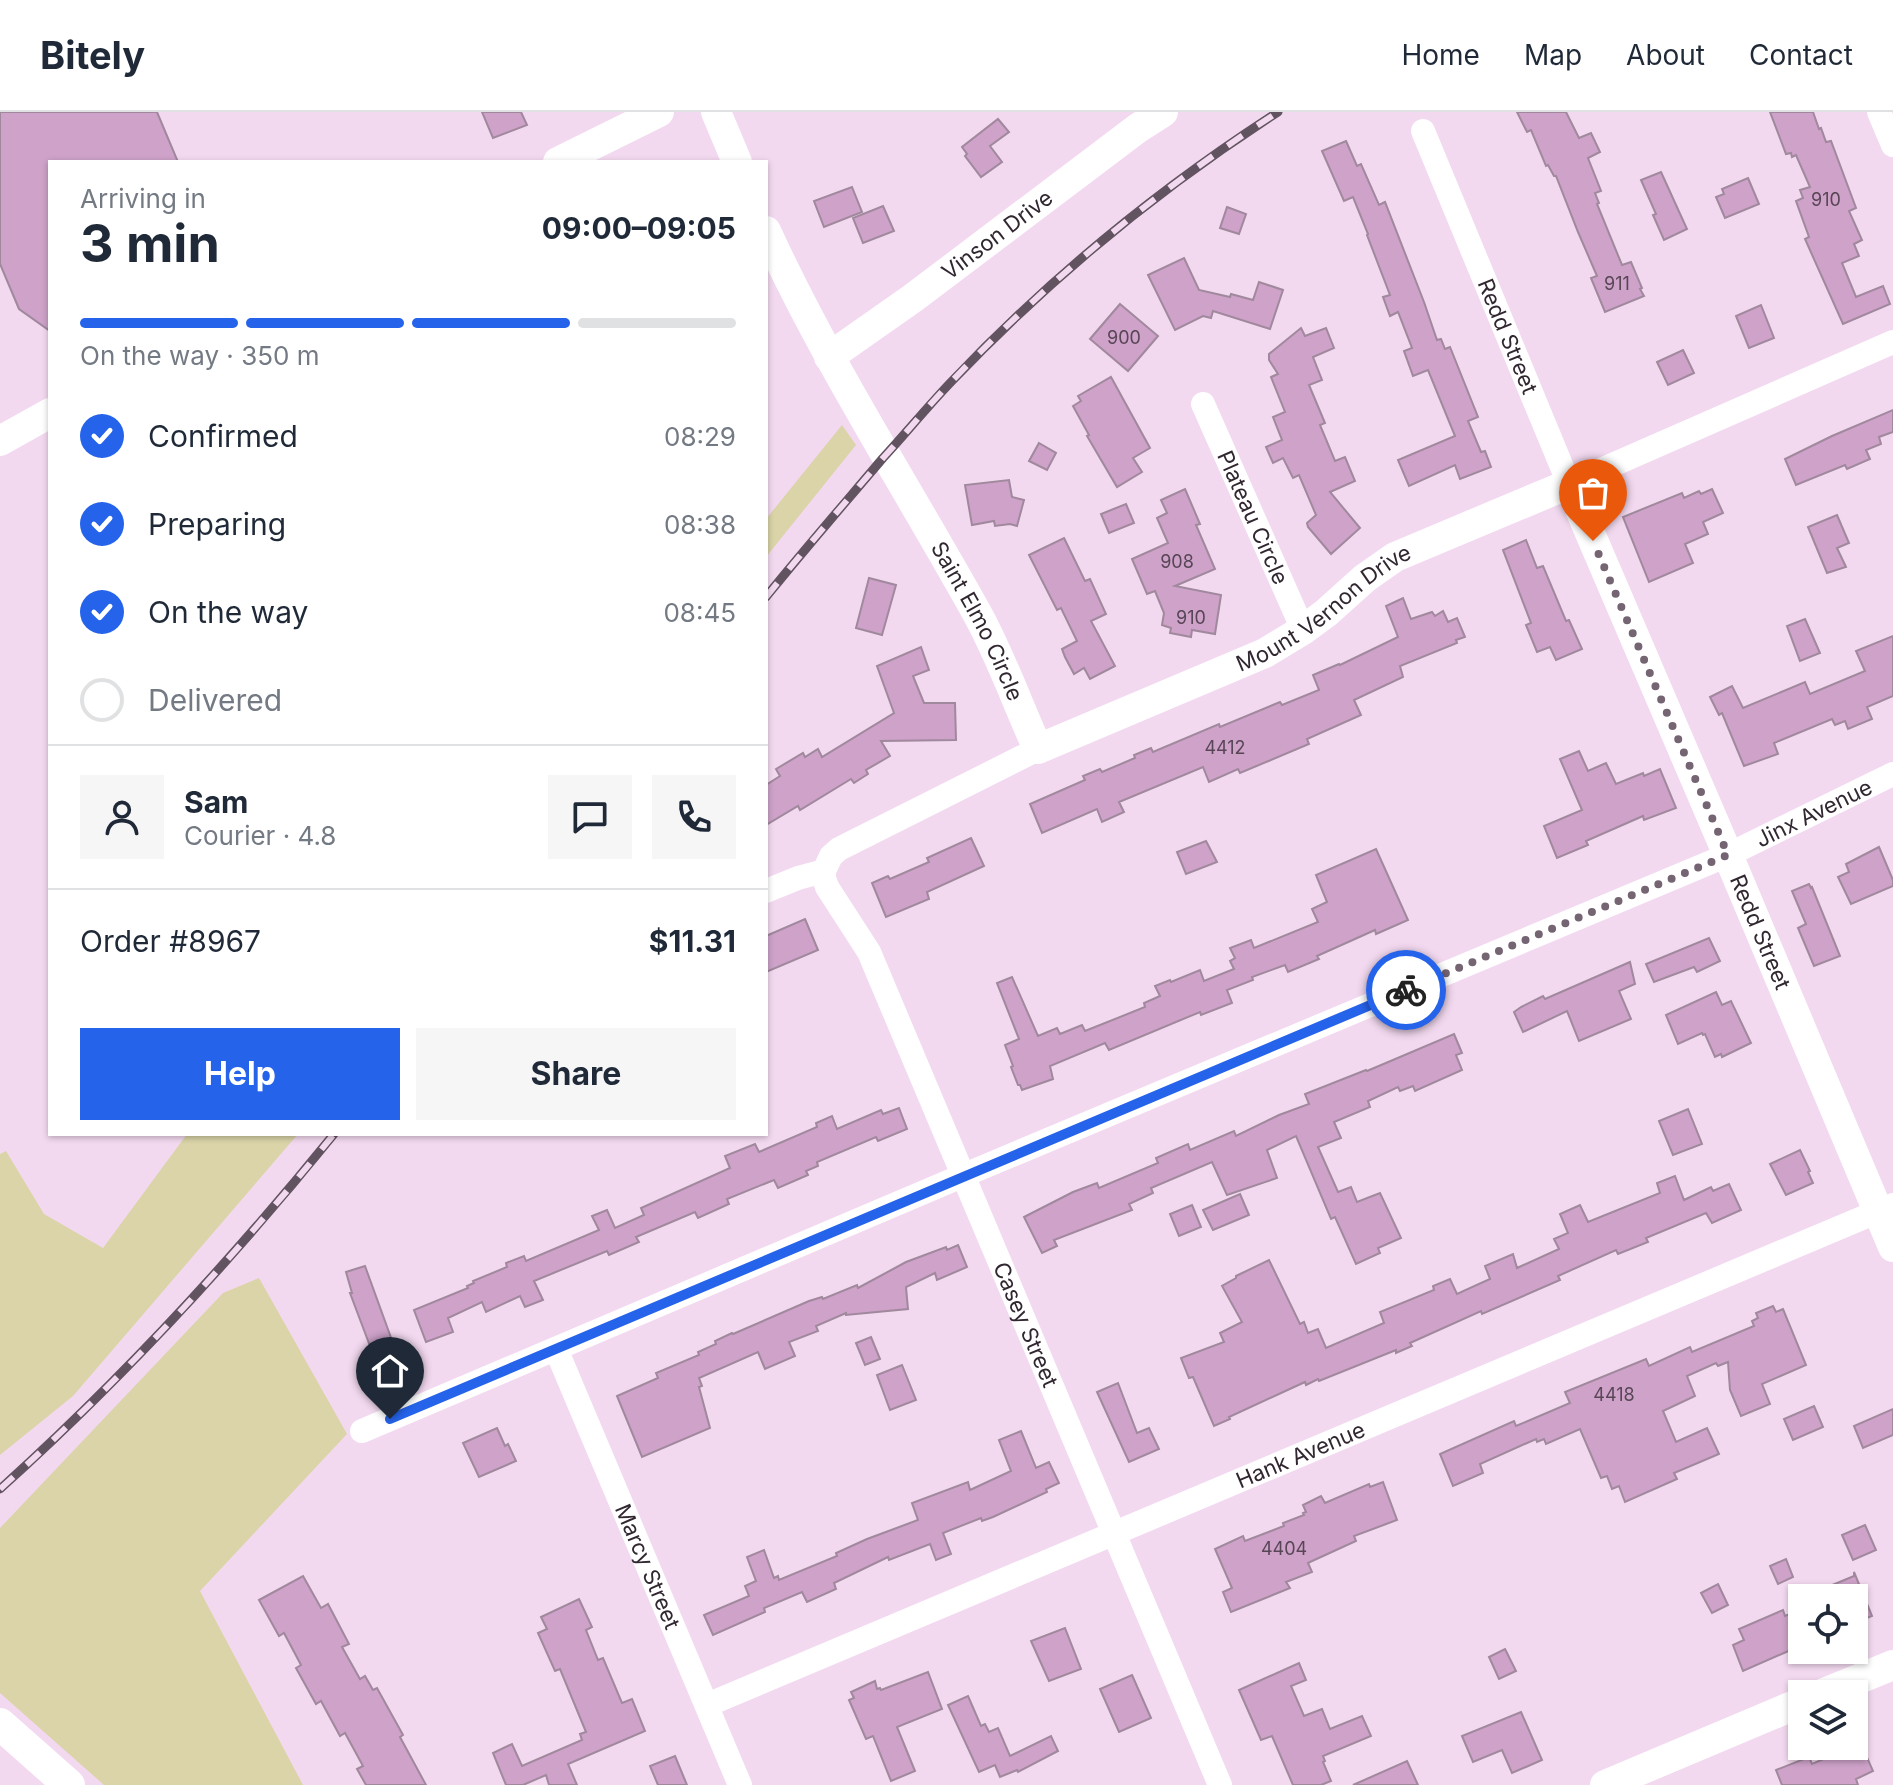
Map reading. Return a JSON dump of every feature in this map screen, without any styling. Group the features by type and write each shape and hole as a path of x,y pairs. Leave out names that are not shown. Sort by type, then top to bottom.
{"main road":[{"path":"0,1724 69,1785"}],"street":[{"path":"562,160 659,112"},
{"path":"716,112 736,160"},
{"name":"Vinson Drive","path":"829,357 1163,112"},
{"path":"1879,112 1893,145"},
{"name":"Redd Street","path":"1423,131 1569,484 1728,855 1886,1208 1893,1247"},
{"name":"Saint Elmo Circle","path":"768,235 796,296 856,406 979,618 1038,749"},
{"name":"Mount Vernon Drive","path":"768,890 824,871 831,856 839,849 1038,749 1282,643 1326,613 1365,578 1395,557 1893,342"},
{"name":"Plateau Circle","path":"1203,404 1303,630"},
{"path":"0,441 48,414"},
{"name":"Jinx Avenue","path":"362,1431 1728,855 1893,774"},
{"name":"Casey Street","path":"824,871 827,887 869,952 1220,1785"},
{"name":"Hank Avenue","path":"707,1705 1886,1208"},
{"name":"Marcy Street","path":"556,1349 740,1785"},
{"path":"1856,1680 1893,1665"},
{"path":"1605,1785 1788,1708"}],"shaded area":[{"path":"842,425 856,445 768,555 768,517"},
{"path":"186,1136 296,1136 73,1396 0,1455 0,1154 6,1151 44,1214 103,1248"},
{"path":"259,1278 347,1434 200,1591 303,1785 104,1785 0,1693 0,1528 223,1293"}],"building":[{"path":"0,112 157,112 177,160 48,160 48,330 19,309 0,264"},
{"path":"482,112 521,112 527,125 493,138"},
{"path":"1517,112 1566,112 1579,138 1591,133 1600,152 1588,158 1601,191 1595,193 1597,204 1622,265 1631,262 1644,296 1605,312 1591,278 1597,276 1556,176 1546,166 1531,130 1527,132"},
{"path":"1770,112 1813,112 1826,142 1831,141 1856,208 1849,211 1862,240 1854,244 1859,256 1842,263 1856,297 1883,286 1890,304 1843,324 1805,239 1809,237 1796,201 1803,198 1800,190 1810,187 1796,155 1786,154"},
{"path":"998,119 1009,132 990,146 1002,162 981,177 962,147"},
{"path":"1346,141 1357,166 1361,164 1379,205 1385,202 1437,340 1441,339 1445,349 1450,347 1478,417 1468,421 1491,467 1460,479 1455,465 1409,486 1398,460 1455,436 1428,370 1413,376 1404,351 1412,348 1398,312 1390,316 1383,297 1390,295 1368,234 1353,197 1344,201 1322,151"},
{"path":"1661,172 1687,229 1664,240 1641,180"},
{"path":"1748,178 1759,204 1725,218 1716,197 1724,194 1722,189"},
{"path":"852,187 862,212 824,227 814,201"},
{"path":"883,206 894,231 863,243 853,218"},
{"path":"1227,207 1246,214 1239,234 1220,228"},
{"path":"1184,258 1199,290 1253,300 1259,282 1283,290 1270,329 1213,311 1211,318 1203,316 1175,330 1148,275"},
{"path":"1120,304 1158,336 1128,371 1090,339"},
{"path":"1761,305 1774,338 1749,348 1736,316"},
{"path":"1301,328 1305,336 1326,328 1334,348 1313,357 1322,380 1309,385 1325,423 1320,425 1335,461 1345,457 1355,481 1330,492 1360,528 1331,554 1308,527 1307,523 1316,515 1299,475 1293,478 1283,458 1273,463 1266,447 1282,440 1273,417 1285,412 1271,377 1278,374 1269,360 1269,354"},
{"path":"1683,350 1694,373 1668,385 1657,362"},
{"path":"1111,377 1150,448 1133,458 1142,472 1117,487 1073,406 1081,401 1078,396"},
{"path":"1893,410 1893,432 1879,437 1881,444 1866,450 1870,459 1847,469 1845,465 1796,485 1785,459"},
{"path":"1039,443 1056,453 1047,470 1029,461"},
{"path":"1009,480 1012,497 1024,500 1017,526 995,526 994,521 972,525 965,485"},
{"path":"1185,489 1215,569 1175,586 1221,595 1215,634 1192,630 1191,637 1170,633 1171,628 1162,625 1164,613 1155,591 1147,594 1132,559 1168,543 1157,518 1167,513 1161,500"},
{"path":"1712,489 1723,513 1703,522 1708,534 1685,544 1693,563 1649,582 1623,517 1682,493 1684,498"},
{"path":"1126,504 1134,523 1109,533 1101,514"},
{"path":"1837,515 1849,543 1837,548 1846,567 1827,573 1808,527"},
{"path":"1064,538 1085,581 1090,579 1106,614 1091,621 1115,666 1090,679 1084,668 1074,674 1065,657 1062,649 1077,641 1029,555"},
{"path":"1526,540 1537,568 1543,566 1566,621 1569,620 1582,649 1556,660 1550,647 1537,652 1526,625 1531,623 1503,550"},
{"path":"869,578 896,585 882,635 856,628"},
{"path":"1403,598 1411,619 1432,612 1435,616 1443,611 1448,622 1457,618 1465,637 1400,666 1403,677 1354,700 1361,715 1307,739 1309,744 1240,773 1238,769 1209,782 1203,767 1119,802 1124,812 1102,822 1097,809 1042,833 1030,804 1085,780 1083,776 1100,769 1102,772 1151,748 1153,752 1219,724 1220,727 1280,702 1282,705 1319,690 1313,675 1398,637 1386,606"},
{"path":"1805,619 1820,653 1800,661 1787,626"},
{"path":"1893,636 1893,696 1867,707 1872,719 1848,729 1845,721 1835,725 1832,719 1774,743 1778,754 1744,766 1722,713 1719,715 1710,697 1732,686 1743,708 1805,682 1810,694 1865,671 1856,651"},
{"path":"921,647 929,670 913,676 924,703 955,703 956,740 881,741 890,756 866,770 868,774 854,783 851,779 800,810 798,806 768,824 768,784 780,776 776,769 803,753 805,757 818,749 822,757 894,713 877,666"},
{"path":"1579,751 1588,771 1606,763 1616,784 1660,769 1676,808 1644,820 1643,816 1586,841 1588,845 1557,858 1544,826 1582,810 1560,759"},
{"path":"971,838 984,866 927,892 929,899 886,917 872,883 888,876 890,879 929,862 927,858"},
{"path":"1206,841 1217,862 1186,874 1177,852"},
{"path":"1879,847 1893,886 1851,904 1838,877 1849,872 1846,864"},
{"path":"1376,849 1408,920 1376,934 1375,930 1288,972 1285,965 1252,977 1253,980 1227,990 1232,1003 1201,1015 1200,1012 1109,1050 1105,1043 1050,1066 1053,1079 1022,1090 1018,1085 1005,1045 1019,1039 997,983 1012,977 1038,1036 1057,1028 1060,1034 1082,1025 1085,1031 1145,1007 1144,1003 1160,996 1155,986 1200,970 1204,981 1234,969 1230,961 1235,958 1230,948 1251,940 1254,948 1318,922 1312,909 1327,902 1316,875"},
{"path":"1809,884 1840,956 1814,966 1798,928 1806,924 1792,891"},
{"path":"805,919 818,950 768,971 768,935"},
{"path":"1709,938 1720,961 1697,972 1694,967 1654,982 1646,964"},
{"path":"1630,962 1635,984 1619,991 1631,1019 1579,1041 1567,1011 1523,1032 1514,1012 1521,1007"},
{"path":"1716,992 1722,1005 1731,1001 1751,1043 1722,1057 1721,1054 1715,1057 1702,1033 1678,1044 1666,1015"},
{"path":"1454,1034 1462,1053 1456,1055 1462,1070 1415,1091 1413,1086 1400,1091 1398,1087 1368,1101 1370,1107 1334,1122 1341,1138 1318,1147 1338,1192 1351,1187 1357,1202 1380,1193 1401,1238 1378,1248 1380,1253 1356,1264 1335,1217 1331,1219 1296,1136 1267,1150 1277,1178 1227,1195 1212,1162 1151,1188 1153,1193 1129,1204 1132,1210 1054,1240 1057,1246 1042,1253 1024,1217 1073,1192 1097,1183 1099,1188 1158,1163 1156,1158 1188,1144 1190,1150 1234,1131 1236,1136 1309,1104 1305,1094"},
{"path":"899,1108 907,1129 878,1141 876,1137 817,1162 818,1166 806,1171 808,1175 778,1188 774,1180 727,1199 729,1204 698,1218 695,1212 636,1237 639,1242 609,1255 607,1251 534,1281 543,1300 525,1307 520,1296 486,1312 482,1302 448,1318 453,1332 426,1342 414,1310 468,1288 473,1281 507,1267 506,1263 524,1256 526,1261 599,1230 592,1216 607,1210 615,1228 644,1215 641,1208 730,1168 725,1156 755,1144 759,1152 817,1127 816,1123 832,1116 837,1129 881,1110 883,1114"},
{"path":"1688,1109 1702,1144 1673,1155 1659,1121"},
{"path":"1800,1150 1813,1183 1786,1195 1770,1164"},
{"path":"1675,1176 1684,1200 1711,1187 1713,1191 1729,1184 1741,1210 1712,1223 1706,1213 1646,1238 1648,1242 1618,1254 1616,1250 1558,1276 1560,1280 1482,1314 1481,1311 1410,1343 1412,1346 1396,1353 1396,1350 1319,1381 1306,1385 1305,1382 1214,1426 1193,1377 1189,1378 1181,1358 1224,1342 1220,1333 1242,1322 1222,1286 1269,1260 1300,1324 1304,1322 1308,1333 1318,1329 1326,1348 1384,1323 1380,1312 1434,1290 1433,1286 1450,1279 1457,1294 1490,1279 1485,1266 1513,1254 1517,1268 1559,1249 1554,1239 1568,1233 1560,1214 1580,1205 1588,1222 1660,1193 1657,1183"},
{"path":"1240,1194 1249,1215 1213,1230 1203,1210"},
{"path":"1192,1205 1201,1227 1179,1236 1170,1214"},
{"path":"958,1245 967,1267 937,1280 935,1273 906,1287 908,1309 846,1313 816,1326 818,1331 789,1342 795,1356 765,1369 758,1352 699,1378 710,1428 642,1457 617,1396 658,1378 656,1373 699,1355 698,1352 732,1333 809,1301 823,1299 857,1285 858,1288 906,1262"},
{"path":"365,1266 394,1346 373,1354 350,1293 346,1272"},
{"path":"1773,1306 1776,1312 1783,1309 1806,1365 1762,1384 1770,1404 1741,1416 1730,1390 1728,1362 1718,1366 1716,1363 1687,1376 1695,1396 1663,1411 1676,1442 1707,1428 1719,1454 1674,1473 1677,1479 1625,1502 1619,1486 1612,1489 1607,1476 1601,1478 1580,1429 1546,1444 1544,1439 1537,1442 1536,1439 1480,1464 1483,1473 1453,1486 1440,1454 1514,1421 1516,1426 1570,1403 1565,1392 1646,1359 1649,1366 1690,1347 1692,1352 1754,1326 1752,1321 1758,1318 1756,1313"},
{"path":"871,1337 880,1359 865,1365 856,1343"},
{"path":"902,1365 916,1400 890,1410 877,1375"},
{"path":"1118,1383 1137,1433 1149,1428 1159,1449 1129,1462 1097,1392"},
{"path":"1814,1406 1823,1427 1793,1440 1784,1419"},
{"path":"1893,1409 1893,1435 1863,1448 1854,1426"},
{"path":"497,1428 516,1461 479,1477 463,1443"},
{"path":"1021,1431 1036,1468 1049,1462 1059,1483 1046,1489 1047,1492 993,1517 982,1521 981,1518 943,1533 951,1554 936,1560 930,1544 889,1560 888,1557 834,1583 836,1589 807,1602 802,1592 713,1635 704,1615 749,1596 745,1586 756,1581 747,1557 764,1550 774,1578 778,1576 779,1580 837,1556 836,1553 867,1539 918,1520 912,1503 968,1482 970,1490 1011,1471 999,1440"},
{"path":"1383,1482 1397,1520 1354,1536 1356,1541 1308,1563 1312,1572 1286,1582 1290,1588 1231,1612 1223,1592 1232,1588 1215,1549 1243,1536 1245,1541 1284,1526 1283,1523 1304,1515 1303,1505 1321,1496 1325,1503 1369,1484 1370,1487"},
{"path":"1865,1525 1876,1550 1853,1560 1842,1535"},
{"path":"1786,1559 1793,1577 1778,1584 1770,1566"},
{"path":"1854,1572 1859,1584 1835,1584 1854,1576"},
{"path":"303,1576 321,1608 328,1604 349,1644 342,1647 360,1679 365,1676 373,1690 377,1688 426,1785 366,1785 357,1769 363,1766 345,1733 340,1736 321,1701 316,1704 296,1668 301,1665 284,1633 279,1636 259,1600"},
{"path":"1718,1584 1728,1605 1712,1613 1701,1593"},
{"path":"579,1599 592,1627 586,1630 598,1660 603,1658 622,1703 632,1699 645,1731 568,1764 577,1785 549,1785 546,1775 523,1785 506,1785 493,1753 512,1744 522,1766 582,1740 580,1734 586,1732 560,1669 555,1671 538,1633 547,1629 541,1617"},
{"path":"1783,1610 1785,1616 1788,1615 1788,1651 1743,1671 1733,1645 1744,1640 1739,1629"},
{"path":"1065,1628 1081,1669 1049,1681 1031,1641"},
{"path":"1505,1649 1516,1671 1499,1679 1489,1657"},
{"path":"1299,1663 1306,1680 1291,1686 1304,1716 1322,1709 1330,1729 1362,1716 1371,1736 1323,1756 1331,1781 1321,1785 1293,1785 1272,1736 1261,1740 1239,1690"},
{"path":"928,1672 942,1709 897,1727 915,1771 891,1781 873,1736 866,1739 849,1700 854,1698 851,1692 875,1681 877,1689 881,1690"},
{"path":"1132,1675 1151,1718 1119,1732 1100,1689"},
{"path":"968,1696 981,1726 985,1724 989,1732 998,1728 1010,1756 1051,1736 1058,1751 1018,1772 1000,1777 995,1765 979,1772 948,1705"},
{"path":"1521,1712 1542,1760 1512,1773 1502,1750 1473,1762 1462,1736"},
{"path":"675,1756 687,1785 658,1785 650,1766"},
{"path":"1801,1760 1810,1760 1812,1764 1821,1760 1868,1760 1873,1771 1856,1779 1858,1785 1782,1785 1776,1770"},
{"path":"1407,1761 1418,1785 1353,1785"}],"railway":[{"path":"768,595 934,400 1027,307 1149,204 1278,112"},
{"path":"0,1489 89,1405 174,1318 332,1136"}],"way so far":[{"path":"1406,990 1728,855 1593,541"}],"route":[{"path":"390,1419 1406,990"}]}
